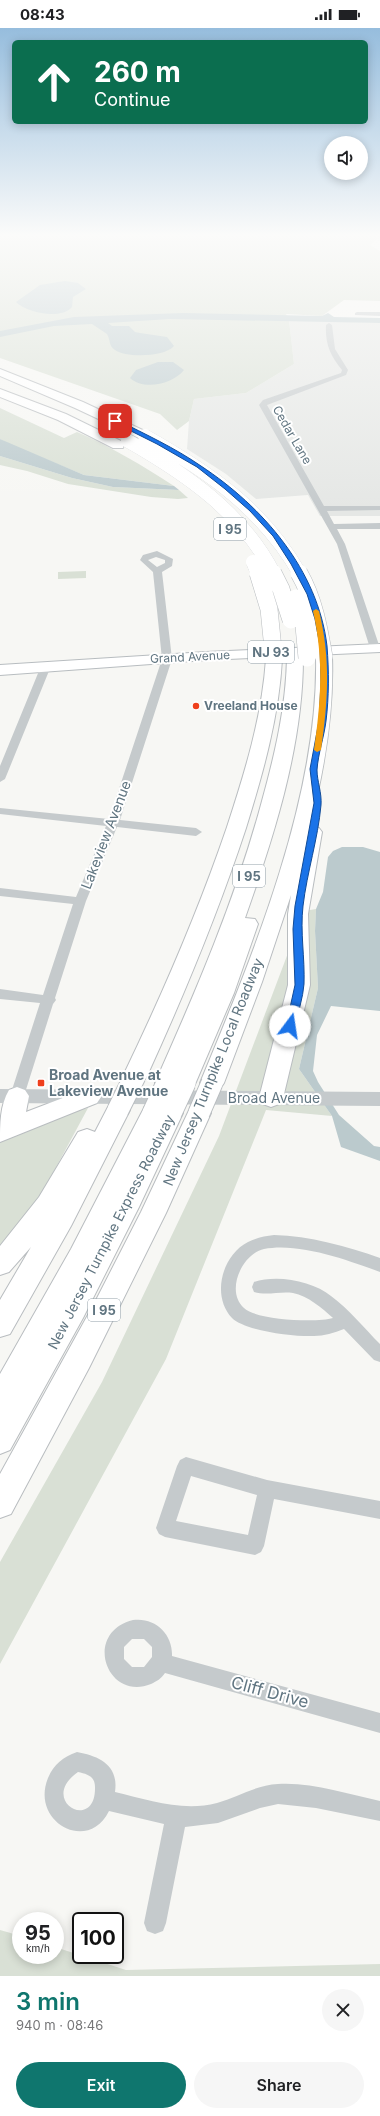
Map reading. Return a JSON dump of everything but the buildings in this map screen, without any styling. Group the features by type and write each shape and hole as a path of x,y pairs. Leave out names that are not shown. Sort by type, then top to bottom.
{"highway":[{"name":"New Jersey Turnpike Local Roadway","path":"0,372 80,404 132,440 164,471 195,494 222,519 241,542 255,565 266,593 272,629 300,658 324,704 314,769 294,852 276,910 244,1002 212,1083 159,1201 112,1296 61,1394 0,1503"},
{"name":"New Jersey Turnpike Express Roadway","path":"0,380 80,412 132,440 198,484 230,512 251,536 272,568 283,593 300,658 285,746 260,841 176,1083 87,1284 0,1440"},
{"name":"New Jersey Turnpike Express Roadway","path":"0,386 132,440"},
{"name":"New Jersey Turnpike Local Roadway","path":"0,393 62,417 184,457 214,477 249,506 275,535 294,564 310,594 320,628 300,658 272,690 263,734 234,833 192,947 123,1097 72,1200 0,1325"},
{"path":"271,1098 300,985 298,914 318,803 314,769"},
{"path":"8,1096 6,1130 89,1097"},
{"path":"0,1264 35,1225 57,1192 88,1139 123,1097"},
{"name":"New Jersey Turnpike Express Roadway","path":"0,1401 162,1113"}],"main road":[{"name":"Grand Avenue","path":"0,670 46,666 377,648"}],"street":[{"name":"Cedar Lane","path":"323,512 263,404 344,374 344,370 331,350 328,337 329,327"},
{"path":"377,648 343,550 323,512 380,508"},
{"path":"331,527 380,526"},
{"name":"Lakeview Avenue","path":"8,1096 50,1000 80,901 113,823 167,659 157,571"},
{"path":"0,779 46,666"},
{"path":"0,811 196,832"},
{"path":"0,892 80,901"},
{"path":"0,994 50,1000"},
{"name":"Broad Avenue","path":"8,1096 380,1099"},
{"path":"346,1320 321,1330 286,1326 250,1319 238,1313 229,1302 227,1287 232,1269 242,1255 251,1248 260,1243 278,1241 333,1250 380,1265"},
{"path":"260,1287 278,1285 300,1289 325,1300 380,1355"},
{"path":"267,1489 254,1546 165,1528 186,1466 267,1489 380,1510"},
{"name":"Cliff Drive","path":"160,1662 380,1723"},
{"path":"105,1800 176,1817 210,1815 254,1799 277,1794 296,1795 380,1811"},
{"path":"155,1922 176,1817"}],"shaded area":[{"path":"0,327 290,327 294,364 246,393 194,399 189,421 177,430 160,414 0,358"},
{"path":"22,327 50,327 0,337 0,331"},
{"path":"96,327 130,327 135,332 167,337 174,346 169,350 154,354 136,355 120,353 110,345 107,334"},
{"path":"290,327 380,327 380,516 320,516 308,495 256,499 226,474 187,449 189,421 194,399 246,393 294,364"},
{"path":"158,362 173,362 184,370 173,379 158,384 143,384 130,378 136,370"},
{"path":"0,408 64,438 77,432 127,457 174,486 84,475 9,444 0,439"},
{"path":"0,439 84,475 174,486 179,490 113,487 72,478 0,456"},
{"path":"0,456 72,478 113,487 179,490 188,498 178,499 151,497 68,484 27,471 0,465"},
{"path":"86,571 86,578 58,579 58,572"},
{"path":"342,847 363,847 380,852 380,1011 331,1006 317,1035 313,1071 318,1082 339,1115 374,1146 380,1147 380,1161 341,1147 332,1116 299,1069 318,988 315,931 316,909 323,892 328,857 333,851"},
{"path":"316,909 315,931 318,988 299,1069 332,1116 266,1110 166,1359 0,1664 0,1562 102,1382 219,1136 288,953 298,912"},
{"path":"88,1108 12,1249 0,1267 0,1136 73,1111"},
{"path":"0,1930 12,1933 12,1964 64,1964 64,1950 72,1953 72,1964 107,1964 126,1970 380,1964 380,1976 0,1976"}],"slow traffic":[{"path":"316,611 322,637 325,672 324,704 317,750"}],"place":[{"name":"Vreeland House","path":"196,706"},
{"name":"Broad Avenue at Lakeview Avenue","path":"41,1083"}],"route":[{"path":"115,421 159,443 199,466 227,487 252,510 275,535 294,564 310,594 318,619 323,646 325,682 322,721 314,769 318,803 299,906 297,929 300,985 290,1026"}]}
